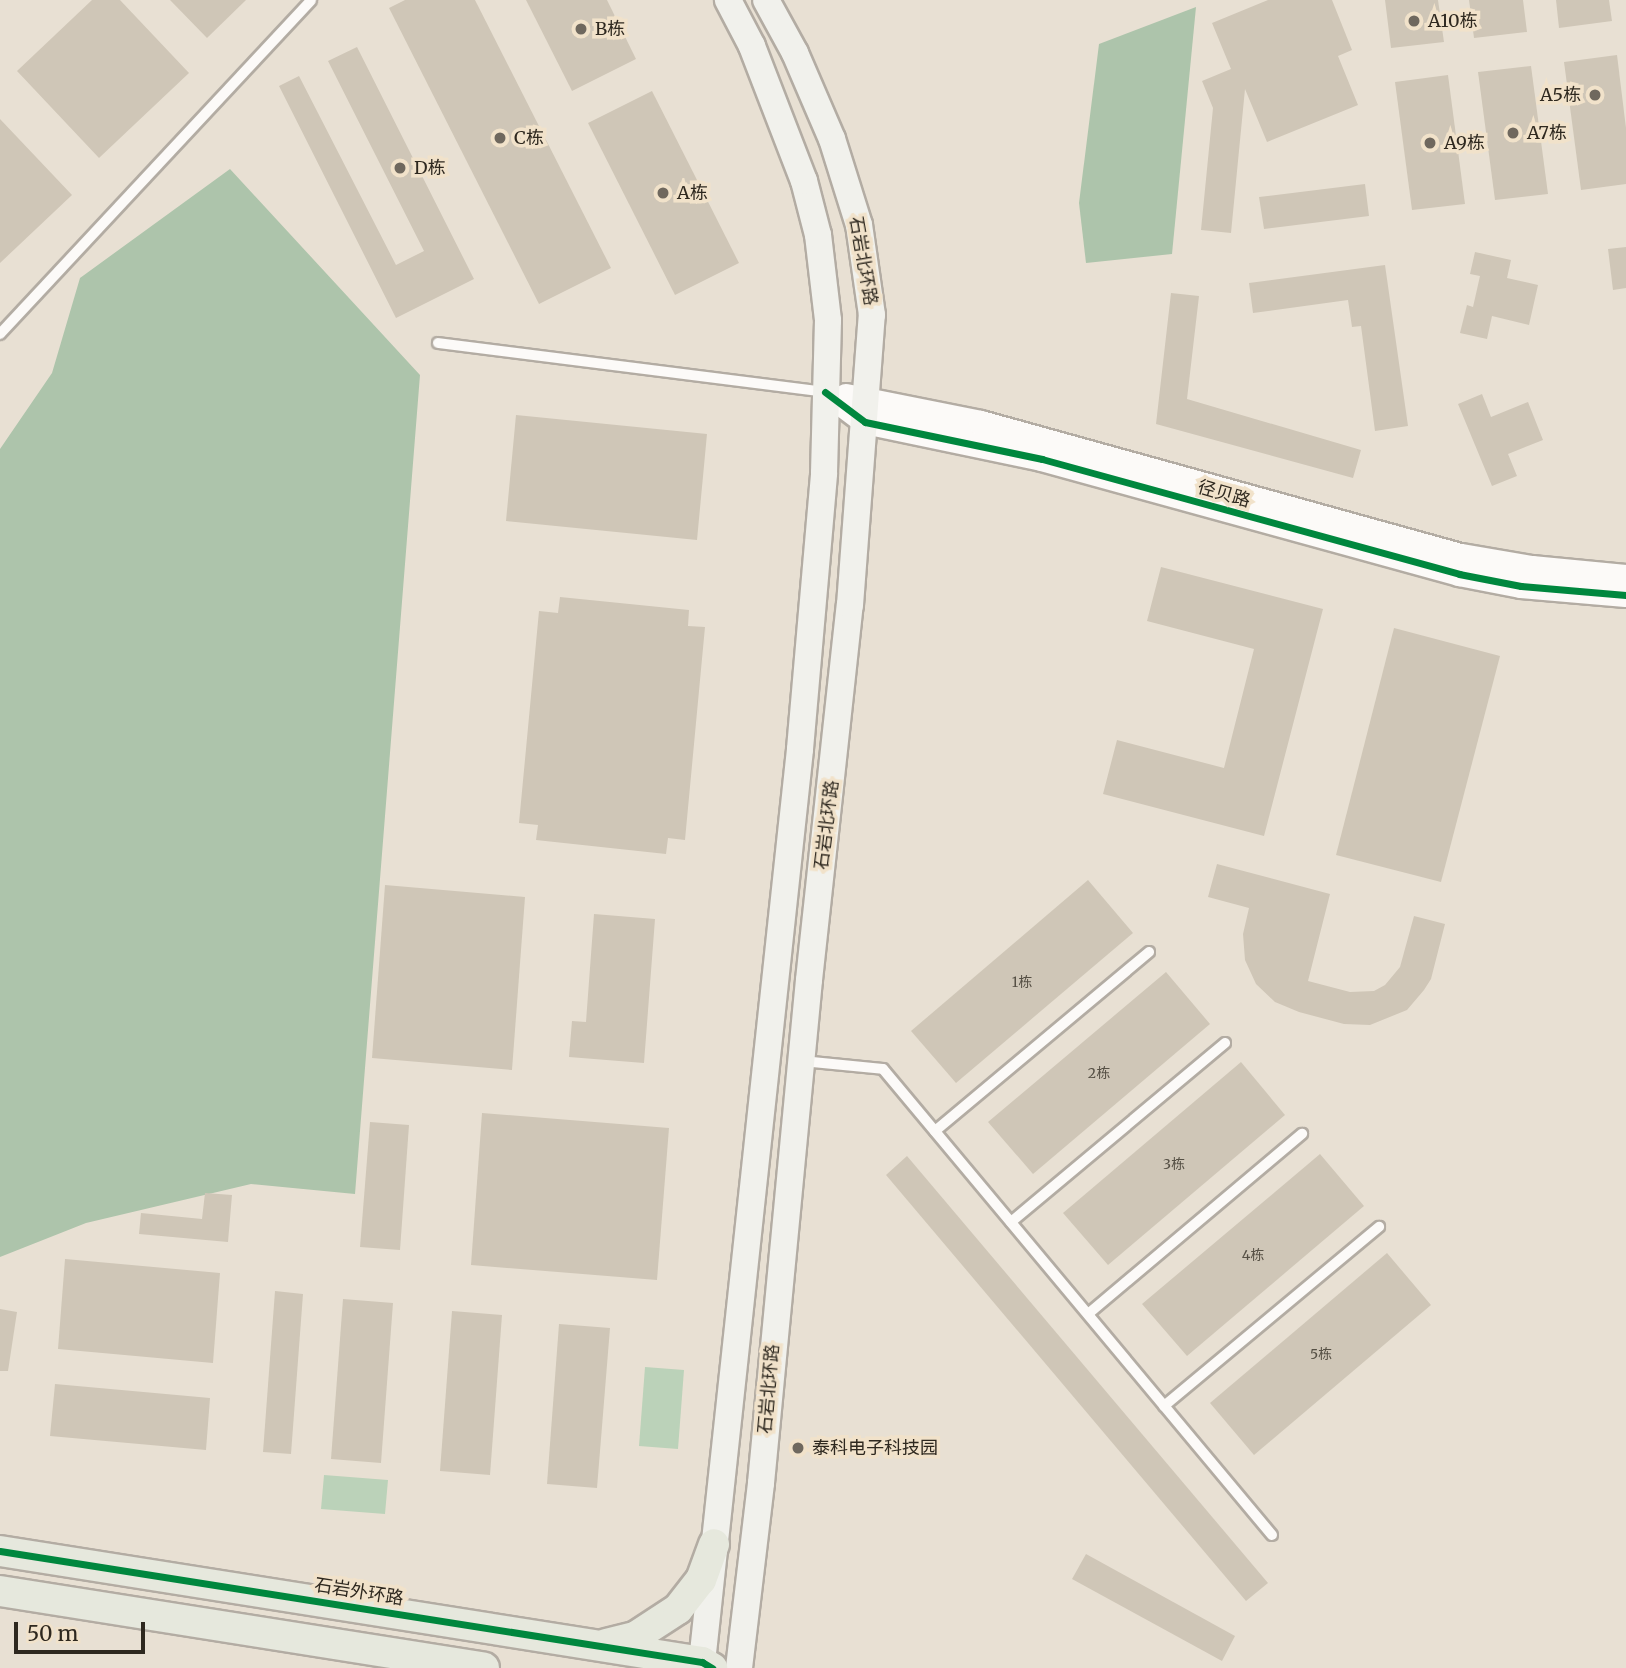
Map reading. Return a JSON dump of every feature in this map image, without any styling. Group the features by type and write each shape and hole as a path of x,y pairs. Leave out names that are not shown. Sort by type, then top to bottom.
{"main road":[{"name":"石岩北环路","path":"705,1666 714,1544 800,749 824,472 828,320 818,235 786,127 752,46 728,0"},
{"name":"石岩北环路","path":"739,1668 761,1483 780,1259 850,605 872,315 859,225 832,139 795,52 766,0"},
{"path":"596,1645 635,1637 678,1609 701,1580 714,1544"},
{"name":"石岩外环路","path":"0,1551 596,1645 705,1666"},
{"path":"0,1591 485,1668"}],"street":[{"name":"径贝路","path":"825,392 866,411 1459,574 1553,590 1626,595"},
{"name":"径贝路","path":"866,411 981,423 1462,556 1532,568 1626,577"}],"lane":[{"path":"0,334 311,0"},
{"path":"438,344 825,392"},
{"path":"935,1131 1149,952"},
{"path":"1011,1222 1225,1043"},
{"path":"802,1061 883,1069 1272,1535"},
{"path":"1087,1314 1302,1134"},
{"path":"1164,1406 1379,1227"}],"green space":[{"path":"1196,7 1172,254 1086,263 1079,203 1099,44"},
{"path":"230,169 420,375 355,1194 251,1184 86,1223 0,1257 0,449 52,373 80,278"},
{"path":"645,1367 684,1370 678,1449 639,1446"},
{"path":"324,1475 388,1480 385,1514 321,1509"}],"building":[{"path":"92,0 120,0 189,73 99,158 17,71"},
{"path":"170,0 246,0 207,38"},
{"name":"C栋","path":"405,0 475,0 611,268 539,304 389,8"},
{"name":"B栋","path":"526,0 607,0 636,59 572,91"},
{"path":"1268,0 1332,0 1352,50 1338,56 1358,105 1267,142 1245,89 1231,233 1201,230 1213,108 1202,81 1231,69 1212,23"},
{"name":"A10栋","path":"1385,0 1438,0 1444,42 1391,48"},
{"path":"1469,0 1523,0 1527,32 1474,38"},
{"path":"1556,0 1609,0 1612,21 1559,28"},
{"name":"D栋","path":"357,47 474,279 396,318 279,86 299,76 396,265 424,251 328,61"},
{"name":"A5栋","path":"1617,55 1626,128 1626,184 1581,190 1564,62"},
{"name":"A7栋","path":"1531,66 1548,194 1495,200 1478,72"},
{"name":"A9栋","path":"1448,75 1465,204 1412,210 1395,82"},
{"name":"A栋","path":"652,91 739,263 675,295 588,123"},
{"path":"0,119 72,195 0,263"},
{"path":"1365,184 1369,216 1264,229 1259,197"},
{"path":"1626,247 1626,288 1613,290 1608,249"},
{"path":"1475,252 1511,260 1507,278 1538,285 1529,325 1492,316 1487,339 1460,333 1467,305 1473,307 1480,276 1470,274"},
{"path":"1385,265 1408,426 1375,431 1361,326 1352,327 1348,300 1253,313 1249,283"},
{"path":"1171,293 1199,296 1187,399 1361,450 1353,478 1156,424"},
{"path":"1482,394 1491,417 1528,402 1543,440 1508,454 1517,476 1492,486 1458,404"},
{"path":"516,415 707,434 697,540 506,521"},
{"path":"1161,567 1323,609 1264,836 1103,794 1117,740 1224,768 1254,649 1147,621"},
{"path":"560,597 689,610 688,626 705,627 685,840 668,838 666,854 536,840 538,825 519,823 539,611 558,613"},
{"path":"1394,628 1500,656 1441,882 1336,855"},
{"path":"1217,864 1330,894 1308,981 1350,992 1374,991 1385,985 1400,967 1414,916 1445,924 1431,979 1407,1010 1370,1025 1344,1024 1299,1012 1275,1002 1256,984 1245,960 1243,934 1249,908 1208,897"},
{"path":"1088,880 1133,933 956,1083 911,1031"},
{"path":"385,885 525,897 512,1070 372,1058"},
{"path":"594,914 655,919 644,1063 569,1057 572,1021 586,1022"},
{"path":"1166,972 1210,1024 1033,1174 988,1122"},
{"path":"1241,1062 1285,1115 1108,1265 1063,1213"},
{"path":"482,1113 669,1128 657,1280 471,1265"},
{"path":"370,1122 409,1125 400,1250 360,1247"},
{"path":"1320,1154 1364,1206 1187,1356 1142,1304"},
{"path":"907,1156 1268,1583 1246,1601 886,1175"},
{"path":"205,1193 232,1195 228,1242 139,1234 141,1213 202,1219"},
{"path":"1387,1253 1431,1305 1254,1455 1210,1403"},
{"path":"65,1259 220,1273 213,1363 58,1349"},
{"path":"275,1291 303,1294 291,1454 263,1452"},
{"path":"343,1299 393,1303 381,1463 331,1459"},
{"path":"0,1309 17,1312 8,1371 0,1371"},
{"path":"452,1311 502,1315 490,1475 440,1471"},
{"path":"559,1324 610,1328 597,1488 547,1484"},
{"path":"55,1384 210,1398 206,1450 50,1436"},
{"path":"1086,1554 1235,1636 1222,1661 1072,1579"}],"cycle path":[{"path":"825,392 865,422 1042,459 1459,574 1521,586 1626,595"},
{"path":"0,1551 702,1662 712,1668"}],"place":[{"name":"A10栋","path":"1414,21"},
{"name":"B栋","path":"581,29"},
{"name":"A5栋","path":"1595,95"},
{"name":"A7栋","path":"1513,133"},
{"name":"C栋","path":"500,138"},
{"name":"A9栋","path":"1430,143"},
{"name":"D栋","path":"400,168"},
{"name":"A栋","path":"663,193"},
{"name":"泰科电子科技园","path":"798,1448"}]}
